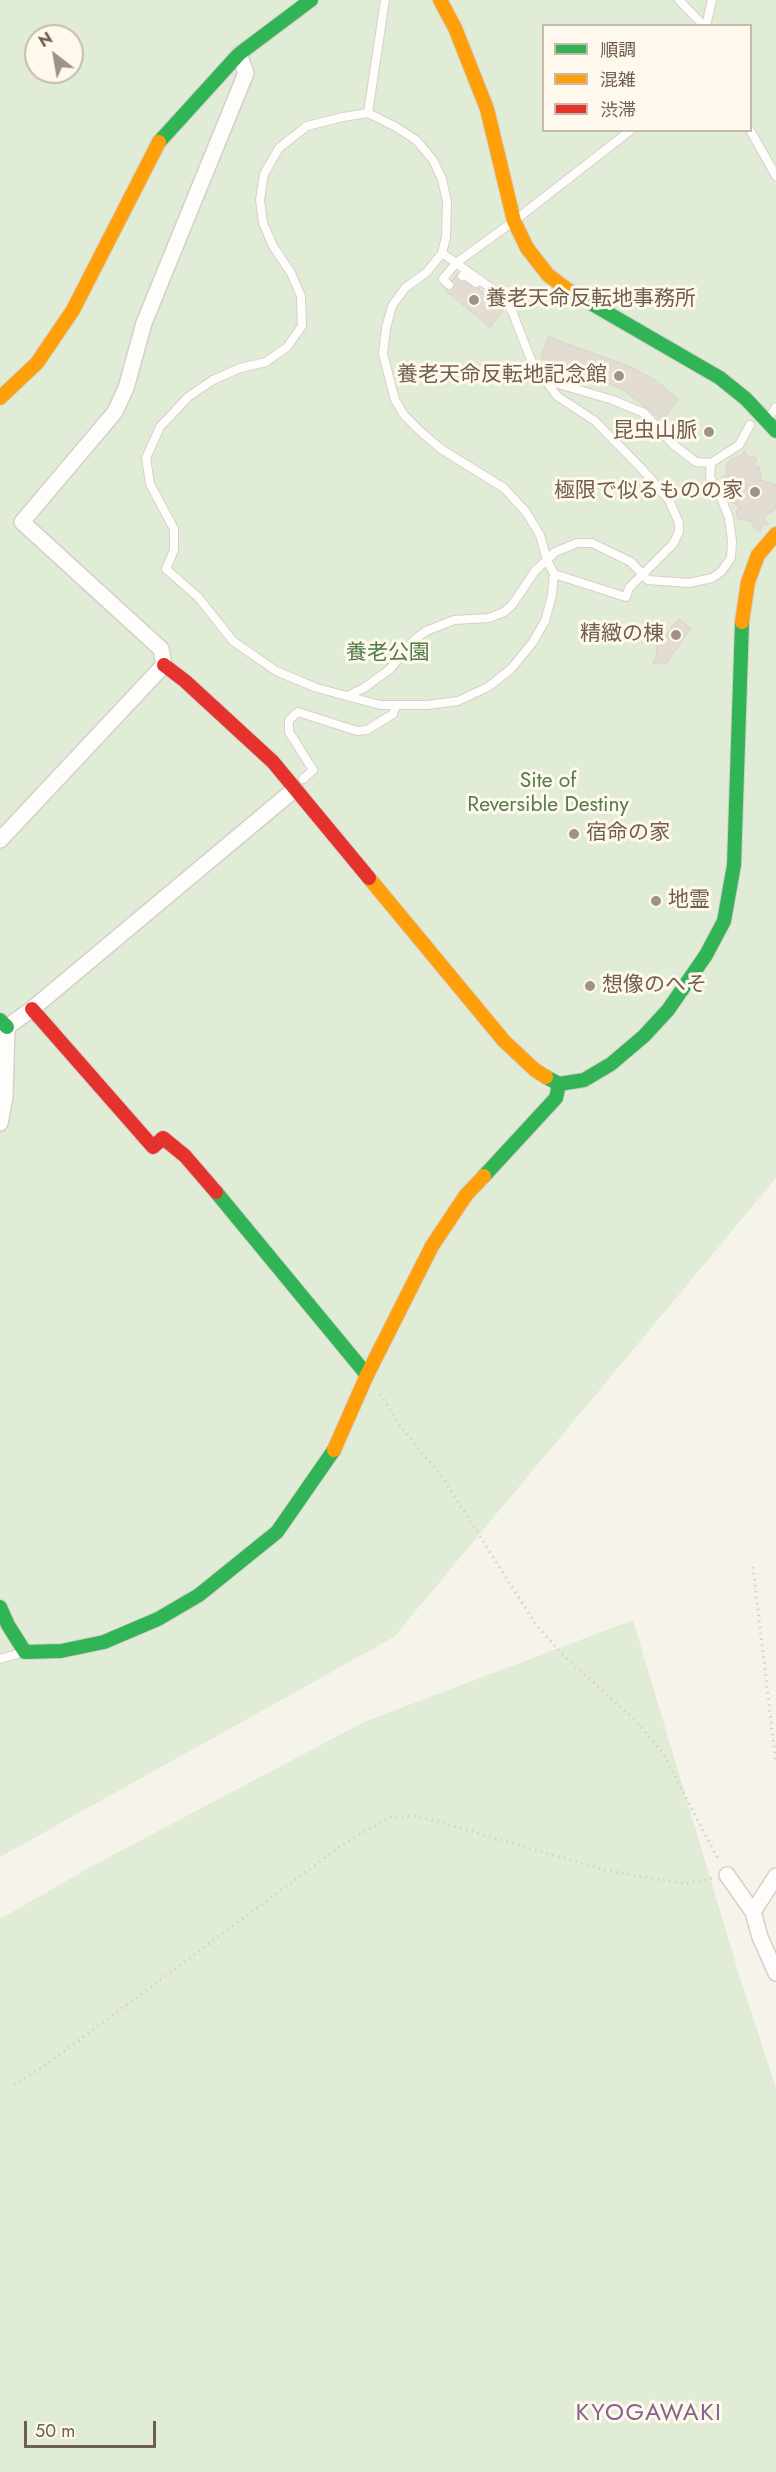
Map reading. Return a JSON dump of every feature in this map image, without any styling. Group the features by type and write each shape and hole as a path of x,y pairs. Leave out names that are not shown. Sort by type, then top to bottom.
{"street":[{"path":"0,398 37,363 73,309 155,147 239,54 311,0"},
{"path":"440,0 455,28 487,109 514,221 527,248 548,275 571,292 720,378 746,399 772,426"},
{"path":"239,54 246,73 144,323 126,388 115,412 22,522 161,649 164,665 185,681 299,784 504,1041 535,1070 559,1084 584,1080 611,1064 644,1036 668,1010 706,955 724,921 734,865 742,614 748,582 758,555 776,534"},
{"path":"0,840 164,665"},
{"path":"0,1123 5,1097 3,1023 32,1009 299,784"},
{"path":"32,1009 153,1147 163,1138 185,1156 262,1245 367,1375"},
{"path":"0,1607 25,1652 61,1651 104,1642 158,1619 199,1595 277,1532 307,1492 334,1449 367,1375 432,1246 466,1195 556,1098 559,1084"},
{"path":"727,1875 753,1912 760,1937 776,1973"},
{"path":"753,1912 776,1876"}],"lane":[{"path":"368,113 385,0"},
{"path":"679,0 703,24"},
{"path":"706,24 712,0"},
{"path":"368,113 416,140 433,160 442,179 447,202 446,237 442,253 426,272 405,288 392,306 386,328 383,354 395,400 404,415 441,449 504,488 526,512 540,535 547,560 554,574 545,621 533,642 511,669 489,687 458,701 427,705 380,705 317,688 276,671 232,641 198,597 166,569 174,550 174,529 150,484 146,458 160,427 188,397 213,380 240,368 266,362 288,347 302,326 301,296 263,223 260,200 264,174 279,148 308,126 368,113"},
{"path":"449,285 442,279 456,263 629,132"},
{"path":"751,132 776,176"},
{"path":"442,253 502,296 512,311 531,360 557,396 595,421 613,438 669,500 679,523 679,532 673,544 642,573 629,588 626,597 554,574"},
{"path":"462,276 464,274 476,283 479,279"},
{"path":"545,380 613,400 644,413 674,445 696,462 711,463 739,445 750,425"},
{"path":"772,426 776,407"},
{"path":"347,696 364,688 390,669 414,640 426,631 454,620 489,618 504,612 512,605 535,571 555,552 577,543 592,543 632,562 648,580 689,583 712,578 721,572 731,558 732,541 729,518 710,477 711,463"},
{"path":"299,784 313,770 289,732 289,720 298,712 357,731 367,730 393,714 396,705"},
{"path":"0,1659 25,1652"}],"path":[{"path":"14,2085 53,2059 342,1845 390,1817 418,1816 609,1871 685,1884 727,1875 707,1842 663,1753 636,1721 564,1656 537,1626 442,1477 401,1427 367,1375"},
{"path":"753,1566 776,1764"}],"green space":[{"name":"養老公園","path":"0,0 776,0 776,1178 394,1637 0,1857"},
{"path":"633,1620 741,1981 776,2088 776,2472 0,2472 0,1919 94,1865 364,1722"}],"building":[{"name":"養老天命反転地事務所","path":"458,273 504,309 490,327 445,290"},
{"name":"養老天命反転地記念館","path":"548,337 631,367 656,381 678,399 662,420 625,391 603,380 541,358"},
{"name":"極限で似るものの家","path":"745,451 746,456 757,458 754,465 759,467 762,481 776,485 776,509 765,515 764,519 768,524 761,526 760,531 756,530 751,521 738,519 736,512 740,507 732,502 733,498 740,497 732,488 728,489 727,482 724,483 724,476 729,476 726,472 728,462 741,456"},
{"name":"精緻の棟","path":"679,619 691,628 666,663 653,663 657,655 656,643 661,641"},
{"path":"569,794 580,801 572,806 563,804 566,795"}],"traffic: fast":[{"path":"159,142 239,54 311,0"},
{"path":"568,290 720,378 746,399 776,431"},
{"path":"546,1077 559,1084 584,1080 611,1064 644,1036 668,1010 706,955 724,921 734,865 742,622"},
{"path":"0,1020 7,1027"},
{"path":"484,1176 556,1098 559,1084"},
{"path":"216,1192 367,1375"},
{"path":"0,1607 25,1652 61,1651 104,1642 158,1619 199,1595 277,1532 334,1450"}],"traffic: slow":[{"path":"440,0 455,28 487,109 514,221 527,248 548,275 568,290"},
{"path":"0,398 37,363 73,310 159,142"},
{"path":"742,622 748,582 758,555 776,534"},
{"path":"369,878 504,1041 535,1070 546,1077"},
{"path":"334,1450 367,1375 432,1246 466,1195 484,1176"}],"traffic: jam":[{"path":"164,665 185,681 273,762 369,878"},
{"path":"32,1009 153,1147 163,1138 185,1156 216,1192"}],"place":[{"name":"養老天命反転地事務所","path":"474,300"},
{"name":"養老天命反転地記念館","path":"619,376"},
{"name":"昆虫山脈","path":"709,432"},
{"name":"極限で似るものの家","path":"755,492"},
{"name":"精緻の棟","path":"676,635"},
{"name":"宿命の家","path":"574,834"},
{"name":"地霊","path":"656,901"},
{"name":"想像のへそ","path":"590,986"}],"district":[{"name":"KYOGAWAKI","path":"649,2414"}],"park label":[{"name":"Site of Reversible Destiny","path":"548,794"}]}
